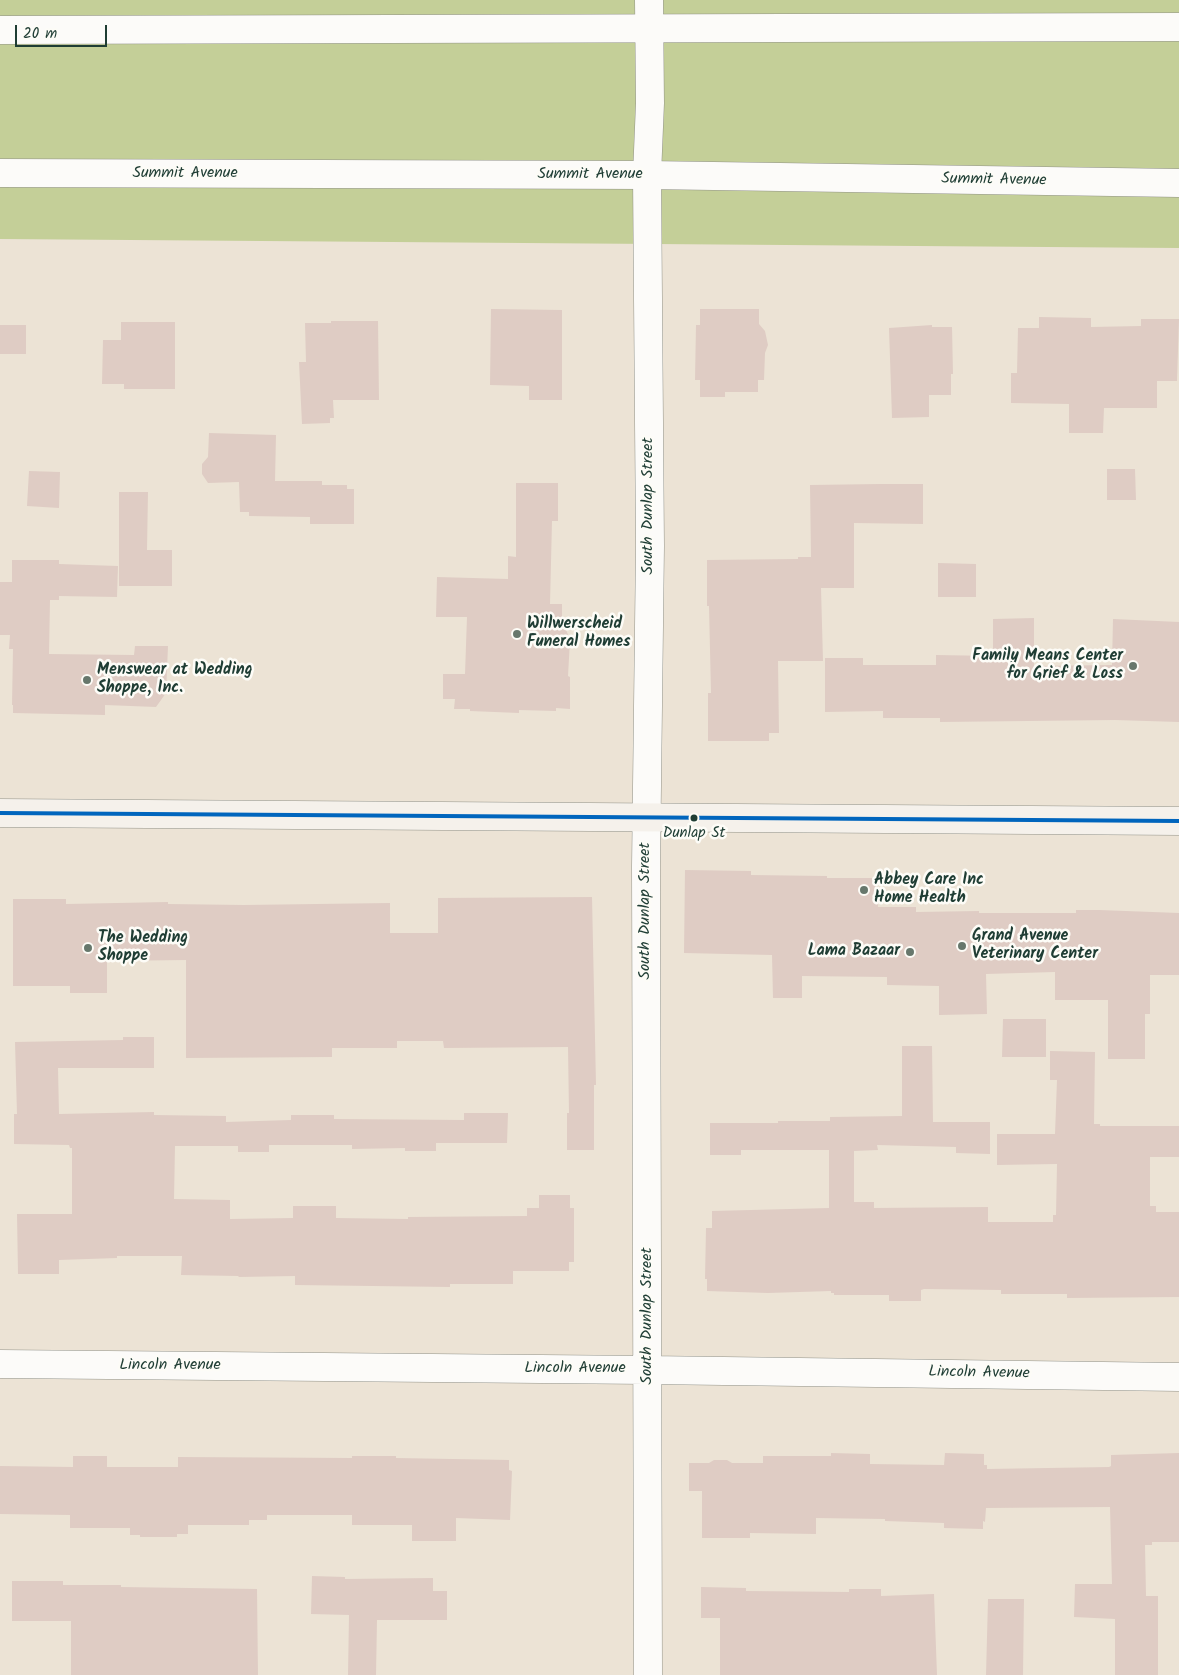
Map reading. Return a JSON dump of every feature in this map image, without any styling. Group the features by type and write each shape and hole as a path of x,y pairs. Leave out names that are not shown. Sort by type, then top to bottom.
{"main road":[{"path":"0,813 1179,821"}],"street":[{"name":"South Dunlap Street","path":"648,1675 646,818 650,546 647,175 650,103 649,0"},
{"path":"0,30 1179,27"},
{"name":"Summit Avenue","path":"0,173 647,175 1179,183"},
{"name":"Lincoln Avenue","path":"0,1364 1179,1377"}],"green space":[{"path":"0,0 1179,0 1179,248 0,239"}],"building":[{"path":"491,309 562,310 562,400 529,400 529,386 490,385"},
{"path":"700,309 759,309 759,324 765,331 768,345 765,353 764,380 758,380 758,392 725,392 725,397 700,397 700,380 695,380 696,325 700,325"},
{"path":"1039,317 1091,318 1091,327 1141,326 1141,319 1179,319 1177,381 1157,381 1157,408 1104,408 1103,433 1069,433 1069,404 1011,403 1011,373 1017,373 1018,328 1039,328"},
{"path":"331,321 378,321 379,400 333,400 334,418 330,418 330,423 302,424 299,362 306,362 305,323 331,323"},
{"path":"121,322 175,322 175,389 124,389 124,384 102,384 103,340 121,340"},
{"path":"0,325 26,325 26,354 0,354"},
{"path":"932,325 932,327 952,327 953,374 951,374 951,395 929,395 929,417 892,418 889,328"},
{"path":"209,433 276,435 275,481 322,481 322,485 347,485 347,489 354,489 354,524 310,524 310,517 249,516 249,512 240,512 239,482 208,483 202,474 202,464 208,457"},
{"path":"1107,469 1135,469 1136,500 1107,500"},
{"path":"29,471 60,472 59,508 27,506"},
{"name":"Willwerscheid Funeral Homes","path":"516,483 558,483 558,521 552,521 550,604 562,604 562,619 570,640 568,676 570,677 570,709 556,708 556,711 519,710 519,713 454,709 455,699 443,699 443,674 465,674 467,617 436,617 437,577 508,579 508,556 516,557"},
{"path":"923,484 923,524 854,523 854,588 821,588 823,661 778,661 779,733 769,733 769,741 708,741 708,693 711,693 707,560 798,559 798,557 811,557 810,485"},
{"path":"119,492 148,492 147,550 172,550 172,586 119,586"},
{"path":"12,560 59,560 59,564 118,566 117,597 59,596 59,600 50,600 49,654 134,655 135,646 168,646 166,693 156,707 105,705 105,715 13,713 13,649 9,649 10,635 0,635 0,582 12,582"},
{"path":"938,563 976,564 976,597 938,597"},
{"path":"1034,618 1034,666 1112,665 1113,619 1179,622 1179,722 1115,720 940,722 940,718 883,718 883,711 825,712 825,658 863,658 863,665 936,665 936,655 993,656 993,619"},
{"path":"685,870 751,871 751,875 878,878 878,907 916,907 916,912 1076,913 1076,910 1099,910 1179,913 1179,975 1150,975 1150,1014 1145,1014 1145,1059 1108,1059 1108,1000 1055,1000 1055,972 986,974 987,1014 939,1015 939,986 887,985 887,977 802,976 802,998 773,998 772,955 684,953"},
{"path":"592,897 596,1085 594,1085 594,1150 567,1150 567,1113 569,1113 568,1047 444,1048 443,1041 397,1041 397,1048 332,1048 332,1057 186,1058 186,960 107,961 107,993 70,993 70,986 13,986 13,899 66,899 66,904 168,902 168,904 244,905 390,903 390,933 438,933 438,898"},
{"path":"1003,1019 1046,1019 1046,1057 1002,1057"},
{"path":"123,1037 154,1037 154,1068 58,1068 59,1114 154,1112 154,1115 226,1116 226,1122 291,1120 291,1115 334,1115 334,1119 464,1120 464,1113 508,1113 507,1143 436,1143 436,1151 405,1151 405,1148 352,1149 352,1145 269,1145 269,1152 238,1152 238,1146 175,1146 174,1199 230,1200 230,1219 293,1218 293,1206 336,1206 336,1218 408,1219 408,1217 527,1216 527,1208 539,1208 539,1195 570,1195 570,1208 574,1208 574,1262 569,1262 569,1271 513,1271 513,1284 450,1284 450,1287 295,1285 295,1276 181,1275 182,1256 117,1256 117,1258 59,1260 59,1274 18,1274 17,1214 72,1214 72,1148 69,1145 14,1144 14,1114 17,1114 15,1042 123,1040"},
{"path":"902,1046 932,1046 933,1122 990,1122 990,1154 956,1153 956,1147 877,1145 878,1150 854,1151 854,1202 874,1202 874,1208 988,1207 988,1222 1053,1222 1053,1215 1056,1215 1057,1164 997,1165 997,1134 1055,1134 1057,1080 1050,1080 1050,1051 1095,1052 1094,1124 1100,1124 1100,1126 1179,1126 1179,1157 1150,1157 1150,1206 1156,1206 1156,1212 1179,1212 1179,1297 1067,1298 1067,1294 1001,1294 1001,1290 924,1289 921,1290 921,1301 889,1301 889,1295 834,1295 831,1291 768,1293 707,1291 707,1279 705,1279 706,1228 712,1228 712,1211 829,1208 829,1150 741,1150 741,1155 710,1155 710,1123 778,1123 778,1121 830,1121 830,1117 902,1116"},
{"path":"831,1453 870,1454 870,1464 944,1465 945,1453 984,1454 984,1465 987,1465 987,1469 1109,1467 1111,1466 1111,1455 1179,1453 1179,1542 1152,1542 1152,1545 1145,1545 1146,1596 1158,1596 1158,1675 1115,1675 1115,1619 1074,1617 1075,1584 1112,1584 1110,1507 986,1508 983,1529 944,1528 944,1523 885,1521 885,1519 816,1518 816,1534 750,1533 750,1538 702,1538 702,1491 689,1491 689,1463 709,1463 714,1460 727,1460 732,1463 763,1463 763,1456 831,1456"},
{"path":"73,1456 107,1456 107,1467 178,1467 178,1457 352,1458 352,1456 396,1456 396,1458 509,1460 509,1470 512,1471 510,1520 456,1518 456,1541 412,1541 412,1525 352,1525 352,1515 267,1515 267,1520 249,1520 249,1525 188,1525 188,1534 177,1534 177,1537 140,1537 140,1535 130,1535 130,1528 70,1528 70,1515 0,1514 0,1466 73,1467"},
{"path":"312,1576 345,1577 345,1579 433,1578 433,1591 447,1591 447,1620 377,1620 376,1675 348,1675 349,1615 311,1614"},
{"path":"12,1581 63,1581 63,1585 121,1585 121,1587 257,1589 258,1675 71,1675 71,1621 12,1621"},
{"path":"701,1587 746,1588 746,1591 849,1592 849,1589 881,1589 881,1596 934,1594 937,1675 720,1675 720,1618 701,1618"},
{"path":"988,1599 1024,1599 1023,1675 986,1675"}],"transit line":[{"path":"0,813 1179,821"}],"place":[{"name":"Willwerscheid Funeral Homes","path":"517,634"},
{"name":"Family Means Center for Grief & Loss","path":"1133,666"},
{"name":"Menswear at Wedding Shoppe, Inc.","path":"87,680"},
{"name":"Dunlap St","path":"694,818"},
{"name":"Abbey Care Inc Home Health","path":"864,890"},
{"name":"Grand Avenue Veterinary Center","path":"962,946"},
{"name":"The Wedding Shoppe","path":"88,948"},
{"name":"Lama Bazaar","path":"910,952"}]}
